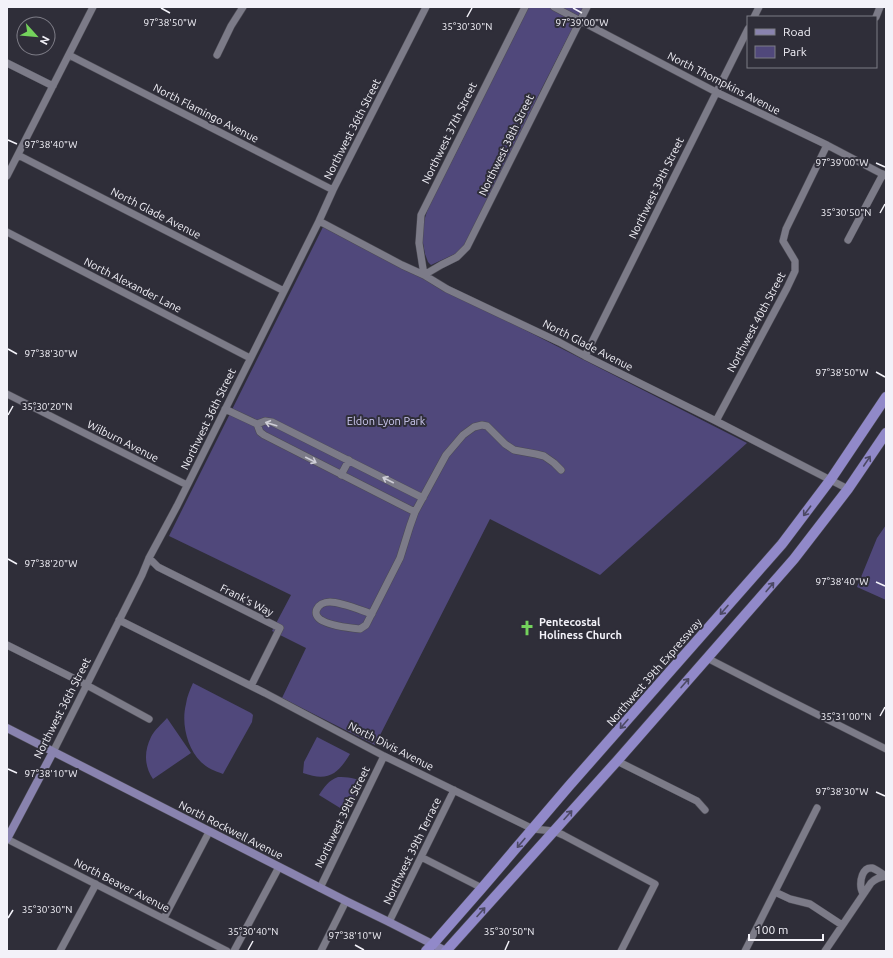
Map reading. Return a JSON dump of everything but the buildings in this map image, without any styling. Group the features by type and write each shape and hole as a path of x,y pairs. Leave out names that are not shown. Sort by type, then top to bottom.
{"highway":[{"name":"Northwest 39th Expressway","path":"429,948 782,544 830,479 886,397"},
{"path":"446,951 617,761 794,559 848,489 886,432"},
{"path":"692,647 707,658"},
{"path":"650,694 663,708"}],"main road":[{"name":"North Rockwell Avenue","path":"7,728 346,902 389,922 429,948 446,951"},
{"name":"Northwest 36th Street","path":"7,839 53,752"}],"street":[{"path":"7,176 93,7"},
{"path":"217,55 231,26 243,7"},
{"name":"Northwest 36th Street","path":"53,752 426,7"},
{"name":"Northwest 37th Street","path":"424,275 419,243 421,215 524,7"},
{"name":"North Thompkins Avenue","path":"554,7 716,92 827,145 884,175"},
{"name":"Northwest 38th Street","path":"424,275 457,257 467,247 587,7"},
{"path":"754,16 759,7"},
{"name":"Northwest 39th Street","path":"585,356 747,31"},
{"name":"North Flamingo Avenue","path":"69,55 334,190"},
{"path":"7,63 53,86"},
{"name":"Northwest 40th Street","path":"716,421 795,271 795,261 783,241 786,229 827,145"},
{"name":"North Glade Avenue","path":"18,155 284,291"},
{"path":"848,240 884,175"},
{"name":"North Glade Avenue","path":"319,221 448,289 559,342 848,489"},
{"name":"North Alexander Lane","path":"7,232 250,358"},
{"name":"Wilburn Avenue","path":"7,394 187,485"},
{"path":"225,409 256,424 260,432 264,435 415,512"},
{"path":"256,424 265,421 272,422 423,498"},
{"path":"372,614 331,602 323,602 318,606 316,612 318,617 324,622 360,629 366,625 372,614 400,558 415,512 446,455 463,435 474,427 482,425 487,426 505,444 514,450 544,456 561,470"},
{"path":"341,475 349,460"},
{"name":"Frank's Way","path":"149,558 158,567 280,628 251,686"},
{"name":"North Divis Avenue","path":"120,620 251,686 384,756 533,828 554,831 655,884 621,951"},
{"path":"7,645 149,719"},
{"path":"707,658 886,749"},
{"name":"Northwest 39th Street","path":"320,888 384,756"},
{"path":"617,761 697,801 705,810"},
{"name":"Northwest 39th Terrace","path":"389,922 454,790"},
{"path":"745,951 817,808"},
{"path":"164,918 209,832"},
{"name":"North Beaver Avenue","path":"7,839 227,951"},
{"path":"420,857 482,888"},
{"path":"234,951 279,867"},
{"path":"863,894 861,889 862,876 867,869 872,868 886,876"},
{"path":"825,951 871,883 875,879 886,876"},
{"path":"60,951 96,884"},
{"path":"775,892 790,899 810,904 842,925"},
{"path":"321,951 346,902"}],"green space":[{"path":"527,7 584,7 542,88 470,238 457,253 431,265 425,254 422,238 424,221 429,205"},
{"name":"Eldon Lyon Park","path":"323,227 747,443 600,575 490,519 375,745 282,698 306,648 272,631 291,595 169,536"},
{"path":"886,525 886,600 857,587 877,538"},
{"path":"193,683 253,715 252,722 223,774 208,768 201,762 192,750 186,735 184,719 185,711 188,696"},
{"path":"167,718 191,753 153,779 147,764 147,748 152,734"},
{"path":"317,737 350,754 346,761 336,771 326,776 319,777 303,773 304,762"},
{"path":"338,777 351,778 364,782 348,810 345,811 319,795 327,784"}],"place":[{"name":"Pentecostal Holiness Church","path":"527,628"}]}
